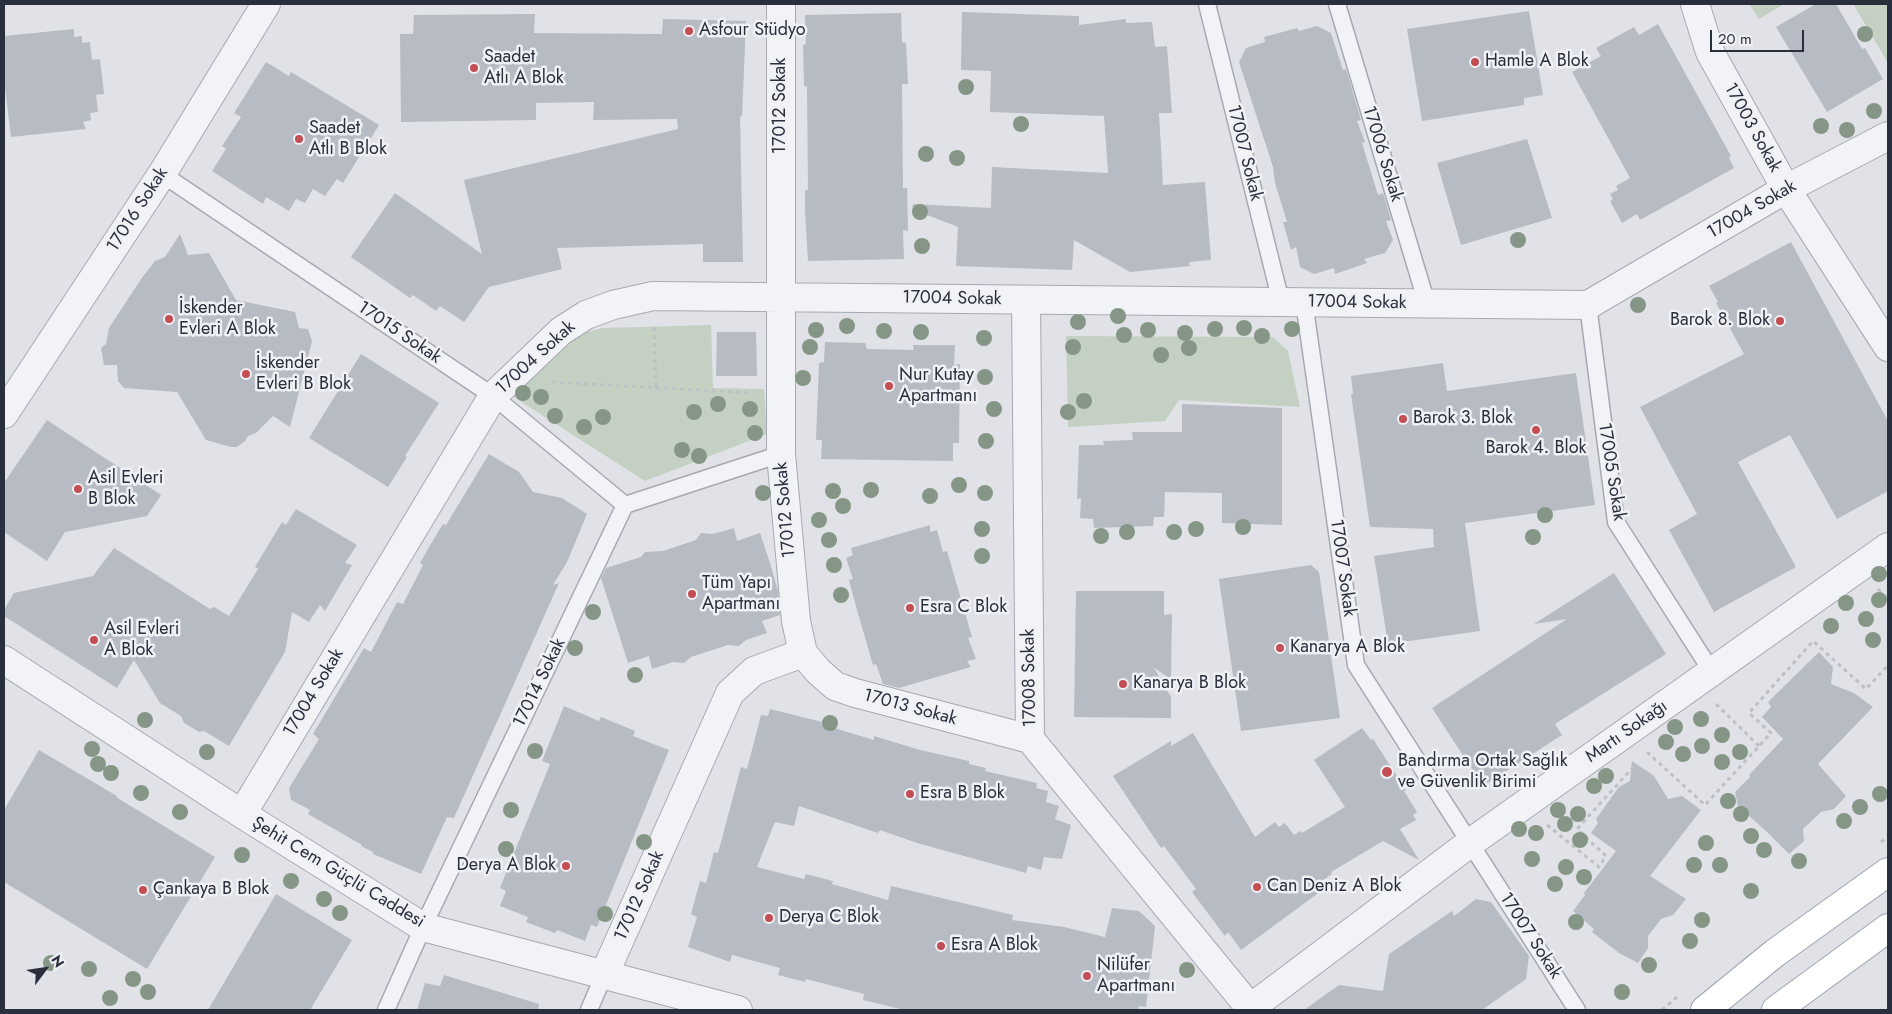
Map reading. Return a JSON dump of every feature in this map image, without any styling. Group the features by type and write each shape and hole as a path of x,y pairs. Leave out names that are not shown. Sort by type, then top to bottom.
{"main road":[{"path":"1705,1010 1775,953 1888,872"},
{"path":"1776,1010 1888,928"}],"street":[{"name":"17016 Sokak","path":"4,414 162,174 266,4"},
{"name":"17012 Sokak","path":"604,975 730,693 754,671 803,653 796,621 781,454 781,4"},
{"name":"17003 Sokak","path":"1696,4 1710,52 1786,190 1888,347"},
{"name":"17004 Sokak","path":"242,814 502,388 561,331 586,315 613,305 653,296 1588,306 1786,190 1888,136"},
{"name":"17008 Sokak","path":"1026,300 1030,739 1249,1009"},
{"name":"Martı Sokağı","path":"1249,1009 1470,843 1888,547"},
{"name":"17013 Sokak","path":"803,653 835,686 855,693 1030,739"},
{"name":"Şehit Cem Güçlü Caddesi","path":"4,660 242,814 423,927 738,1010"}],"lane":[{"name":"17007 Sokak","path":"1207,4 1293,302 1356,665 1577,1010"},
{"name":"17006 Sokak","path":"1337,4 1427,304"},
{"name":"17015 Sokak","path":"162,174 502,388 625,506"},
{"name":"17005 Sokak","path":"1588,306 1616,522 1704,678"},
{"path":"625,506 781,454"},
{"name":"17014 Sokak","path":"386,1010 423,927 625,506"},
{"path":"589,1010 604,975"}],"path":[{"path":"653,296 656,388"},
{"path":"502,388 656,388 781,395"},
{"path":"1524,805 1598,867 1606,856 1576,829 1647,752 1705,805 1771,732 1748,713 1813,641 1866,690 1888,665"},
{"path":"1704,678 1758,746"}],"green space":[{"path":"1749,4 1784,4 1759,19"},
{"path":"1853,4 1888,4 1888,63"},
{"path":"711,325 713,388 764,389 767,434 645,481 509,394 571,336 603,328"},
{"path":"1066,336 1273,337 1288,351 1300,407 1179,400 1165,421 1068,427"}],"building":[{"path":"1816,4 1836,4 1862,49 1865,48 1883,79 1827,112 1776,27"},
{"name":"Hamle A Blok","path":"1529,11 1543,95 1524,98 1524,105 1422,121 1407,29"},
{"path":"962,12 1079,16 1079,25 1126,19 1126,23 1152,22 1155,47 1167,46 1172,113 1159,113 1163,185 1205,182 1211,260 1189,262 1190,266 1130,272 1074,240 1072,270 956,266 958,227 912,209 913,204 991,208 992,167 1108,173 1104,116 990,112 991,71 961,70"},
{"path":"901,13 902,42 906,43 908,84 902,84 903,188 907,188 908,231 903,230 904,259 808,261 805,210 805,190 808,190 807,87 804,86 803,45 806,44 805,15"},
{"path":"535,14 534,33 662,34 663,19 746,21 742,117 740,116 743,262 703,262 703,244 557,248 562,269 489,287 464,322 440,306 436,311 413,295 410,298 351,257 395,193 482,254 464,180 678,129 677,119 593,120 594,102 536,103 536,120 401,122 400,34 413,34 414,15"},
{"path":"1658,24 1731,156 1729,158 1734,168 1640,220 1637,214 1622,223 1610,201 1613,199 1610,194 1618,190 1616,186 1630,178 1572,72 1601,56 1596,48 1634,27 1639,35"},
{"path":"1317,26 1331,33 1343,70 1346,69 1361,120 1357,121 1365,142 1362,143 1378,195 1383,193 1391,220 1386,221 1393,240 1385,253 1364,259 1367,263 1335,274 1334,268 1314,274 1300,267 1296,247 1291,250 1283,222 1287,222 1275,183 1273,167 1239,62 1246,48 1265,42 1264,37 1297,28 1299,31"},
{"path":"74,29 74,37 82,36 82,43 90,42 92,60 100,59 104,94 96,95 98,112 90,113 91,120 83,122 86,129 11,137 4,79 4,36"},
{"name":"Saadet Atlı B Blok","path":"266,62 289,76 291,72 379,125 343,183 337,179 325,196 313,189 305,203 296,199 289,211 266,197 263,204 212,171 226,149 222,146 241,117 234,113"},
{"path":"1527,139 1552,218 1461,245 1437,163"},
{"path":"180,234 188,255 209,253 236,300 295,312 299,328 308,329 312,341 290,427 273,416 256,433 248,436 237,447 206,440 177,392 124,388 118,381 117,365 104,365 101,348 106,344 109,328 141,279 155,261 165,257"},
{"path":"1791,242 1888,421 1888,491 1837,519 1790,435 1738,462 1796,567 1714,612 1669,530 1697,514 1640,407 1744,354 1716,303 1718,302 1709,286"},
{"path":"717,332 756,332 757,376 716,376"},
{"name":"Nur Kutay Apartmanı","path":"825,342 865,343 867,349 914,350 913,345 955,345 954,365 960,364 959,443 953,443 953,461 821,459 822,440 816,440 819,363 824,362"},
{"path":"361,354 439,403 405,456 407,457 388,487 309,438"},
{"path":"1443,363 1447,391 1576,373 1595,505 1465,523 1480,631 1388,644 1374,556 1434,547 1433,529 1370,527 1351,394 1353,394 1351,376"},
{"path":"1182,404 1282,408 1282,525 1222,523 1222,493 1165,492 1164,517 1154,517 1153,526 1094,528 1093,519 1080,518 1081,498 1077,499 1079,445 1104,445 1103,441 1133,440 1132,432 1182,432"},
{"name":"Asil Evleri B Blok","path":"47,420 161,495 147,516 65,532 47,561 4,532 4,483"},
{"path":"489,454 519,472 533,492 562,498 587,514 567,562 553,585 559,583 454,818 447,817 421,874 373,854 373,852 362,845 308,814 310,810 291,800 289,788 319,739 313,734 364,648 371,652 397,602 403,604 423,565 420,563 429,547 443,524 446,525"},
{"path":"296,509 357,545 345,563 352,565 325,611 320,605 309,622 292,612 285,652 229,746 204,731 199,732 184,723 181,716 160,703 134,660 117,688 4,616 4,610 14,593 93,576 114,548 210,609 214,607 229,616 258,569 255,567 282,522 286,525"},
{"name":"Esra C Blok","path":"930,525 930,532 937,530 943,552 947,551 972,637 968,638 976,659 967,661 971,667 899,688 883,684 876,664 873,665 849,580 853,579 846,558 853,555 851,548"},
{"name":"Tüm Yapı Apartmanı","path":"734,528 737,541 760,533 770,563 778,591 780,615 762,621 767,633 746,640 739,646 728,645 691,657 684,663 673,662 652,669 649,656 628,663 601,578 606,568 641,557 645,552 663,551 696,540 701,533 713,534"},
{"name":"Kanarya A Blok","path":"1311,565 1319,572 1340,718 1241,731 1219,579"},
{"path":"1614,573 1666,654 1555,724 1562,735 1483,786 1432,708 1567,619 1534,624"},
{"name":"Kanarya B Blok","path":"1076,591 1164,591 1164,615 1172,614 1171,679 1154,668 1171,697 1171,718 1074,717"},
{"path":"1819,652 1833,667 1831,684 1854,693 1873,707 1818,764 1846,796 1834,809 1821,812 1803,829 1804,841 1789,854 1738,806 1735,792 1783,739 1762,717 1771,707 1768,702"},
{"path":"564,706 599,721 601,717 635,731 633,736 669,750 597,927 591,925 585,941 557,930 555,933 526,922 528,917 500,906 506,891 500,888 550,764 542,761"},
{"path":"770,709 822,722 821,724 874,740 874,736 920,750 969,761 969,764 986,768 985,771 1037,783 1036,788 1048,791 1046,802 1059,806 1055,819 1071,825 1062,859 1044,857 1041,870 1028,866 1026,873 917,843 880,830 878,833 799,806 794,826 775,822 757,867 804,879 806,874 833,881 832,884 888,900 891,886 1013,915 1012,920 1064,927 1105,937 1112,908 1139,911 1155,926 1146,1007 1139,1006 1138,1010 904,1010 863,1000 864,994 806,979 805,982 778,975 780,968 732,955 730,962 688,947 697,917 691,914 700,881 706,883 714,852 718,853 741,767 747,769 761,715 768,716"},
{"path":"1362,728 1371,740 1373,739 1406,790 1404,791 1417,812 1413,815 1416,820 1400,829 1419,860 1383,841 1331,872 1332,874 1317,884 1321,891 1241,950 1228,932 1225,936 1192,892 1196,889 1164,846 1161,848 1113,776 1171,741 1171,746 1193,733 1255,837 1275,822 1279,827 1285,823 1294,835 1300,831 1302,833 1345,807 1314,760"},
{"path":"39,750 215,857 147,969 4,882 4,810"},
{"path":"1632,761 1654,776 1668,799 1682,796 1701,810 1650,876 1686,899 1673,915 1661,919 1648,936 1648,948 1638,963 1619,953 1592,932 1594,929 1573,911 1585,895 1584,893 1616,851 1591,833 1598,823 1596,819 1619,787 1630,781"},
{"path":"276,894 352,940 310,1010 208,1010"},
{"path":"1476,899 1491,902 1529,956 1526,979 1482,1010 1304,1010 1339,985 1383,991 1389,954 1452,911 1454,916"},
{"path":"444,975 539,1004 538,1010 417,1010 425,983 440,986"}],"place":[{"name":"Asfour Stüdyo","path":"689,31"},
{"name":"Hamle A Blok","path":"1475,62"},
{"name":"Saadet Atlı A Blok","path":"474,68"},
{"name":"Saadet Atlı B Blok","path":"299,139"},
{"name":"İskender Evleri A Blok","path":"169,319"},
{"name":"Barok 8. Blok","path":"1780,321"},
{"name":"İskender Evleri B Blok","path":"246,374"},
{"name":"Nur Kutay Apartmanı","path":"889,386"},
{"name":"Barok 3. Blok","path":"1403,419"},
{"name":"Barok 4. Blok","path":"1536,430"},
{"name":"Asil Evleri B Blok","path":"78,489"},
{"name":"Tüm Yapı Apartmanı","path":"692,594"},
{"name":"Esra C Blok","path":"910,608"},
{"name":"Asil Evleri A Blok","path":"94,640"},
{"name":"Kanarya A Blok","path":"1280,648"},
{"name":"Kanarya B Blok","path":"1123,684"},
{"name":"Bandırma Ortak Sağlık ve Güvenlik Birimi","path":"1387,772"},
{"name":"Esra B Blok","path":"910,794"},
{"name":"Derya A Blok","path":"566,866"},
{"name":"Can Deniz A Blok","path":"1257,887"},
{"name":"Çankaya B Blok","path":"143,890"},
{"name":"Derya C Blok","path":"769,918"},
{"name":"Esra A Blok","path":"941,946"},
{"name":"Nilüfer Apartmanı","path":"1087,976"}]}
